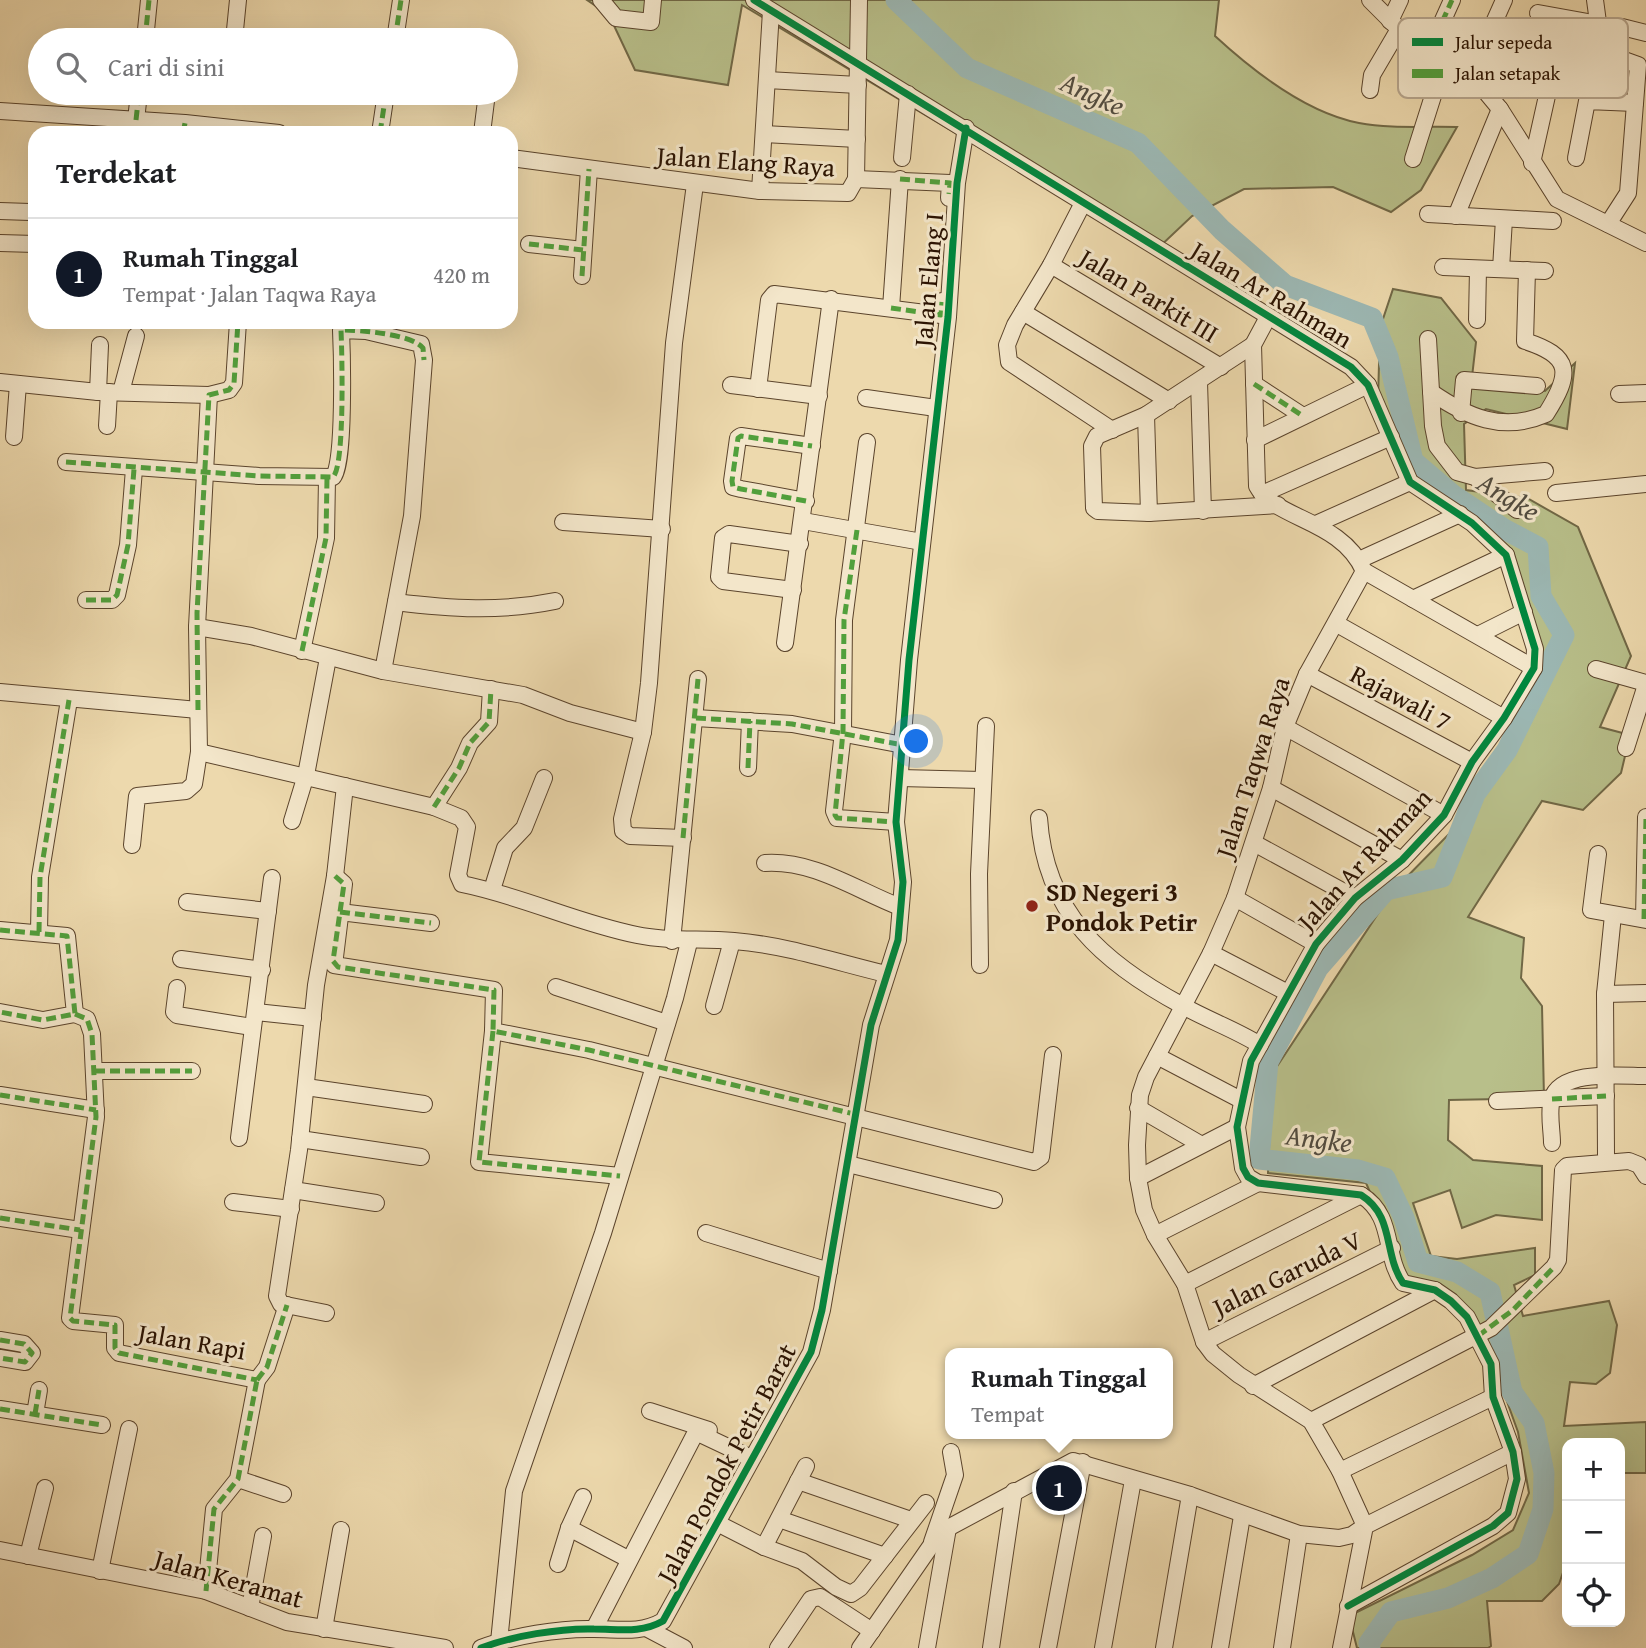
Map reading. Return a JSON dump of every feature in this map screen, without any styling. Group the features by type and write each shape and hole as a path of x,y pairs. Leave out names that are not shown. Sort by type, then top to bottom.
{"street":[{"path":"146,28 149,0"},
{"path":"235,28 238,0"},
{"path":"397,28 401,0"},
{"path":"601,0 616,18 652,22 653,0"},
{"path":"754,0 966,128"},
{"name":"Jalan Elang Raya","path":"518,159 760,191 848,193 856,178 859,0"},
{"path":"1370,0 1398,28"},
{"path":"1370,90 1372,75 1394,25 1400,0"},
{"path":"1444,18 1452,0"},
{"path":"1496,18 1504,0"},
{"path":"1595,0 1598,18"},
{"path":"760,191 771,11"},
{"path":"1538,13 1566,18"},
{"path":"1628,28 1646,33"},
{"path":"1608,224 1628,193 1638,65 1628,62"},
{"path":"767,80 858,85"},
{"path":"902,158 908,94"},
{"path":"1413,159 1432,98"},
{"path":"1491,98 1557,199 1645,240"},
{"path":"1532,163 1547,98"},
{"path":"1576,158 1587,101 1635,103"},
{"path":"136,120 138,105"},
{"path":"381,126 384,105"},
{"path":"483,126 486,105"},
{"path":"1456,216 1500,109"},
{"path":"0,111 136,120 172,126"},
{"name":"Jalan Ar Rahman","path":"966,128 1083,203 1341,360 1368,385 1410,482"},
{"name":"Jalan Elang I","path":"903,745 932,435 948,317 957,183 966,128"},
{"path":"764,134 857,139"},
{"path":"582,276 589,169"},
{"path":"758,389 770,296 779,292 941,316 950,183 856,178"},
{"path":"891,309 900,179"},
{"path":"683,838 630,836 623,831 624,808 643,732 662,529 674,343 695,184"},
{"path":"1083,203 1007,345 1009,362 1112,430"},
{"path":"0,211 28,212"},
{"path":"1428,214 1553,221"},
{"path":"1501,269 1504,219"},
{"path":"0,243 28,244"},
{"path":"529,244 583,250"},
{"name":"Jalan Parkit III","path":"1051,265 1220,367"},
{"path":"1443,267 1545,271"},
{"path":"1477,320 1478,268"},
{"path":"1431,392 1461,413 1487,421 1513,424 1531,421 1546,414 1559,395 1564,373 1560,358 1550,349 1525,341 1527,270"},
{"path":"785,643 831,299"},
{"path":"1023,312 1169,401"},
{"path":"1268,317 1253,345 1199,383 1146,415 1093,440 1094,508 1098,511 1149,513 1278,505"},
{"path":"0,382 109,392 209,395 232,387 237,329"},
{"path":"66,462 134,469 327,478 337,474 339,329"},
{"path":"354,329 416,341 423,348 412,516 383,671"},
{"path":"109,392 136,336"},
{"path":"1428,340 1437,446 1457,472 1475,477 1545,471"},
{"path":"100,345 109,392 107,426"},
{"path":"1253,345 1257,486 1262,494 1345,543 1362,566 1413,599 1534,668 1535,649 1506,555 1460,514 1410,482 1316,524"},
{"path":"1461,413 1464,380 1537,386"},
{"path":"1199,383 1203,511"},
{"path":"14,437 18,384"},
{"path":"1254,384 1303,416"},
{"path":"732,385 819,396"},
{"path":"1255,440 1368,385"},
{"path":"1619,394 1646,393"},
{"path":"132,845 137,796 191,789 199,752 197,627 209,395"},
{"path":"866,398 936,408"},
{"path":"1146,415 1149,513"},
{"path":"806,501 733,487 732,481 738,438 741,436 812,446"},
{"path":"1262,494 1391,437"},
{"path":"867,443 844,620 843,732 835,815 837,818 896,822"},
{"path":"86,600 112,600 117,595 128,545 134,469"},
{"path":"1475,477 1517,510"},
{"path":"302,651 326,538 327,478"},
{"path":"1556,493 1646,484"},
{"path":"1362,566 1460,514"},
{"path":"803,521 922,542"},
{"path":"563,523 662,529"},
{"path":"793,590 723,581 719,577 723,538 729,534 800,544"},
{"path":"1413,599 1506,555"},
{"name":"Jalan Taqwa Raya","path":"1362,566 1337,624 1307,674 1285,727 1271,788 1254,843 1212,953 1157,1056 1140,1095 1138,1178 1144,1210 1155,1235 1185,1284 1204,1342 1224,1364 1253,1386 1311,1420 1340,1471 1365,1526"},
{"path":"396,603 472,610 525,607 555,601"},
{"path":"1478,635 1524,612"},
{"path":"1337,624 1504,718"},
{"path":"197,627 251,636 383,671 491,689 643,732"},
{"path":"292,821 306,775 328,658"},
{"name":"Jalan Ar Rahman","path":"1258,1183 1248,1177 1243,1168 1237,1128 1251,1061 1316,944 1355,898 1402,860 1444,815 1472,762 1504,718 1534,668"},
{"path":"1596,669 1646,684 1626,748"},
{"name":"Rajawali 7","path":"1307,674 1472,762"},
{"path":"499,1642 514,1491 565,1348 667,1023 680,942 683,838 698,679"},
{"path":"434,807 459,768 470,743 489,722 491,689"},
{"path":"0,692 198,710"},
{"path":"39,932 40,877 69,700"},
{"path":"696,718 750,720 843,732 903,745"},
{"path":"748,768 750,720"},
{"path":"979,964 982,780 986,726"},
{"path":"1285,727 1444,815"},
{"name":"Jalan Pondok Petir Barat","path":"648,1629 663,1621 675,1604 754,1453 811,1352 830,1272 872,1025 898,940 902,883 896,822 903,745"},
{"path":"199,752 434,807 461,818 467,827 458,875 459,883 492,890 566,917 680,942 732,941 772,947 886,974"},
{"path":"492,890 505,848 524,828 544,778"},
{"path":"900,778 982,780"},
{"path":"326,1313 287,1305 278,1301 277,1296 291,1209 313,1018 335,876 345,786"},
{"path":"1271,788 1402,860"},
{"path":"1598,854 1591,908 1594,912 1645,919 1646,817"},
{"path":"1039,818 1043,857 1051,881 1066,912 1082,932 1139,980 1260,1045"},
{"path":"1254,843 1355,898"},
{"path":"765,863 786,862 805,866 900,907"},
{"path":"335,876 344,884 334,965 494,990 493,1031 479,1162 620,1176"},
{"path":"239,1138 272,878"},
{"path":"1235,898 1316,944"},
{"path":"187,902 268,911"},
{"path":"340,912 430,923"},
{"path":"1606,1154 1605,995 1613,915"},
{"path":"0,930 67,936 75,1014 43,1020 0,1012"},
{"path":"714,1006 732,941"},
{"path":"1212,953 1288,993"},
{"path":"181,959 262,970"},
{"path":"556,987 667,1023"},
{"path":"177,988 175,1014 254,1019 313,1018"},
{"path":"1605,995 1646,993"},
{"name":"Jalan Rapi","path":"75,1014 89,1024 95,1071 96,1110 71,1320 115,1325 115,1349 118,1353 257,1380 237,1479 232,1490 214,1509 206,1591"},
{"path":"493,1031 858,1115 1034,1162 1041,1157 1053,1055"},
{"path":"1157,1056 1241,1100"},
{"path":"95,1071 192,1071"},
{"path":"1552,1143 1552,1099 1569,1081 1646,1076"},
{"path":"306,1087 424,1104"},
{"path":"0,1095 96,1110"},
{"path":"1497,1101 1606,1096"},
{"path":"1138,1108 1200,1144"},
{"path":"1138,1178 1200,1144 1237,1128"},
{"path":"300,1139 421,1157"},
{"path":"1311,1420 1485,1332 1513,1310 1554,1268 1558,1260 1563,1170 1566,1166 1629,1161 1639,1165 1646,1176"},
{"path":"848,1164 994,1200"},
{"path":"1155,1235 1258,1183 1362,1195 1372,1202 1383,1217 1397,1274 1403,1283 1435,1290 1485,1332 1493,1396 1513,1452 1517,1479 1508,1513 1493,1526 1348,1606"},
{"path":"293,1190 376,1203"},
{"path":"1185,1284 1362,1195"},
{"path":"233,1202 291,1209"},
{"path":"0,1218 80,1230"},
{"path":"706,1233 830,1272"},
{"name":"Jalan Garuda V","path":"1204,1342 1392,1248"},
{"path":"1253,1386 1435,1290"},
{"path":"257,1380 267,1367 287,1305"},
{"path":"0,1340 24,1344 32,1353 26,1362 0,1358"},
{"path":"36,1414 39,1390"},
{"path":"1340,1471 1493,1396"},
{"path":"0,1409 102,1425"},
{"path":"650,1411 754,1453"},
{"path":"100,1571 129,1429"},
{"path":"594,1629 696,1432 754,1453"},
{"path":"930,1547 953,1482 951,1452"},
{"path":"860,1648 930,1547 948,1528 1014,1490 1073,1461 1190,1495 1242,1516 1299,1534 1339,1538 1352,1535 1513,1452"},
{"path":"1048,1648 1083,1462"},
{"path":"764,1547 806,1466"},
{"path":"237,1479 283,1494"},
{"path":"1103,1648 1133,1480"},
{"path":"798,1481 911,1520"},
{"path":"28,1556 45,1488"},
{"path":"991,1648 1014,1490"},
{"path":"1164,1648 1190,1495"},
{"path":"558,1564 569,1528 583,1497"},
{"path":"717,1523 764,1547 802,1561 836,1587 851,1594 860,1588 926,1503"},
{"path":"1220,1648 1242,1516"},
{"path":"779,1519 885,1556"},
{"path":"1341,1648 1365,1526"},
{"path":"569,1528 628,1559"},
{"path":"927,1648 948,1528"},
{"path":"324,1629 341,1530"},
{"path":"1282,1648 1299,1534"},
{"path":"250,1608 263,1536"},
{"name":"Jalan Keramat","path":"0,1550 206,1591 287,1622 446,1648"},
{"path":"778,1648 811,1600 820,1597 872,1631"},
{"path":"481,1648 562,1630 594,1629 648,1629 684,1648"}],"green space":[{"path":"587,0 1219,0 1215,36 1246,63 1301,100 1339,118 1359,123 1395,127 1457,127 1421,190 1391,212 1333,187 1244,189 1192,216 1154,252 742,5 728,85 635,70 609,15"},
{"path":"1393,289 1441,298 1476,342 1472,377 1545,391 1575,363 1567,429 1486,409 1464,424 1466,490 1527,498 1578,527 1631,656 1600,727 1630,735 1621,773 1583,810 1542,801 1468,917 1524,938 1521,978 1542,1006 1544,1098 1449,1100 1448,1140 1473,1160 1542,1166 1542,1220 1496,1215 1462,1228 1450,1190 1413,1203 1431,1256 1457,1259 1535,1248 1535,1275 1514,1285 1523,1316 1609,1301 1617,1325 1610,1373 1596,1384 1570,1382 1564,1426 1646,1422 1646,1473 1625,1473 1625,1438 1562,1438 1562,1575 1559,1584 1542,1601 1487,1601 1491,1646 1488,1648 1357,1648 1349,1616 1472,1555 1513,1530 1529,1493 1518,1432 1479,1324 1410,1283 1366,1183 1268,1173 1272,1074 1393,891 1451,832 1540,689 1535,652 1511,561 1408,470 1378,400 1380,328"}],"waterway":[{"name":"Angke","path":"896,0 967,68 1138,143 1222,230 1285,285 1372,318 1388,357 1413,461 1453,495 1504,529 1538,547 1541,596 1564,635 1507,750 1475,794 1442,877 1386,890 1318,968 1268,1062 1259,1159 1358,1170 1385,1178 1404,1218 1418,1262 1457,1272 1490,1292 1512,1392 1534,1423 1544,1473 1543,1509 1528,1554 1492,1578 1448,1598 1391,1612 1369,1643 1370,1648"}],"marked path":[{"path":"146,28 149,0"},
{"path":"397,28 401,0"},
{"path":"1444,18 1452,0"},
{"path":"136,120 138,105"},
{"path":"381,126 384,105"},
{"path":"582,276 589,169"},
{"path":"900,179 950,183 949,194"},
{"path":"529,244 583,250"},
{"path":"891,308 941,315 942,302"},
{"path":"198,710 197,613 209,395 229,390 234,383 238,329"},
{"path":"66,462 259,476 333,477 337,468 341,431 341,330 408,339 423,348 424,360"},
{"path":"1254,384 1303,416"},
{"path":"806,501 733,487 732,481 738,438 741,436 812,446"},
{"path":"86,600 112,600 117,595 128,545 134,469"},
{"path":"302,651 326,538 327,478"},
{"path":"857,530 844,620 843,732 835,815 837,818 896,822"},
{"path":"683,838 698,679"},
{"path":"434,807 459,768 470,743 489,722 491,689"},
{"path":"39,932 40,877 69,700"},
{"path":"696,718 792,724 903,745"},
{"path":"748,768 750,721"},
{"path":"1644,919 1646,817"},
{"path":"335,876 344,884 333,961 338,967 494,990 493,1031 589,1050 858,1115"},
{"path":"340,912 431,923"},
{"path":"0,930 67,936 75,1014 43,1020 0,1012"},
{"path":"75,1014 87,1019 92,1034 96,1117 70,1318 73,1321 115,1325 115,1348 119,1353 257,1380"},
{"path":"493,1031 479,1162 620,1176"},
{"path":"95,1071 192,1071"},
{"path":"0,1095 96,1110"},
{"path":"1552,1099 1606,1096"},
{"path":"0,1218 80,1230"},
{"path":"1478,1336 1513,1310 1554,1267"},
{"path":"257,1380 267,1367 287,1305"},
{"path":"0,1340 24,1344 32,1353 25,1362 0,1358"},
{"path":"206,1591 214,1509 238,1479 257,1380"},
{"path":"35,1414 39,1390"},
{"path":"0,1409 102,1425"}],"cycle path":[{"path":"754,0 1351,367 1368,385 1410,482 1472,523 1506,555 1535,649 1534,668 1504,718 1472,762 1444,815 1402,860 1355,898 1316,944 1251,1061 1237,1127 1243,1168 1248,1177 1258,1183 1361,1195 1372,1204 1384,1224 1393,1260 1403,1283 1435,1290 1467,1317 1491,1364 1493,1397 1513,1452 1517,1479 1508,1513 1493,1526 1348,1606"},
{"path":"481,1648 536,1634 581,1629 638,1629 663,1621 811,1352 822,1310 871,1025 898,940 903,882 896,822 909,660 948,317 957,183 966,128"}],"place":[{"name":"SD Negeri 3 Pondok Petir","path":"1032,906"},
{"name":"Rumah Tinggal","path":"1059,1488"}]}
